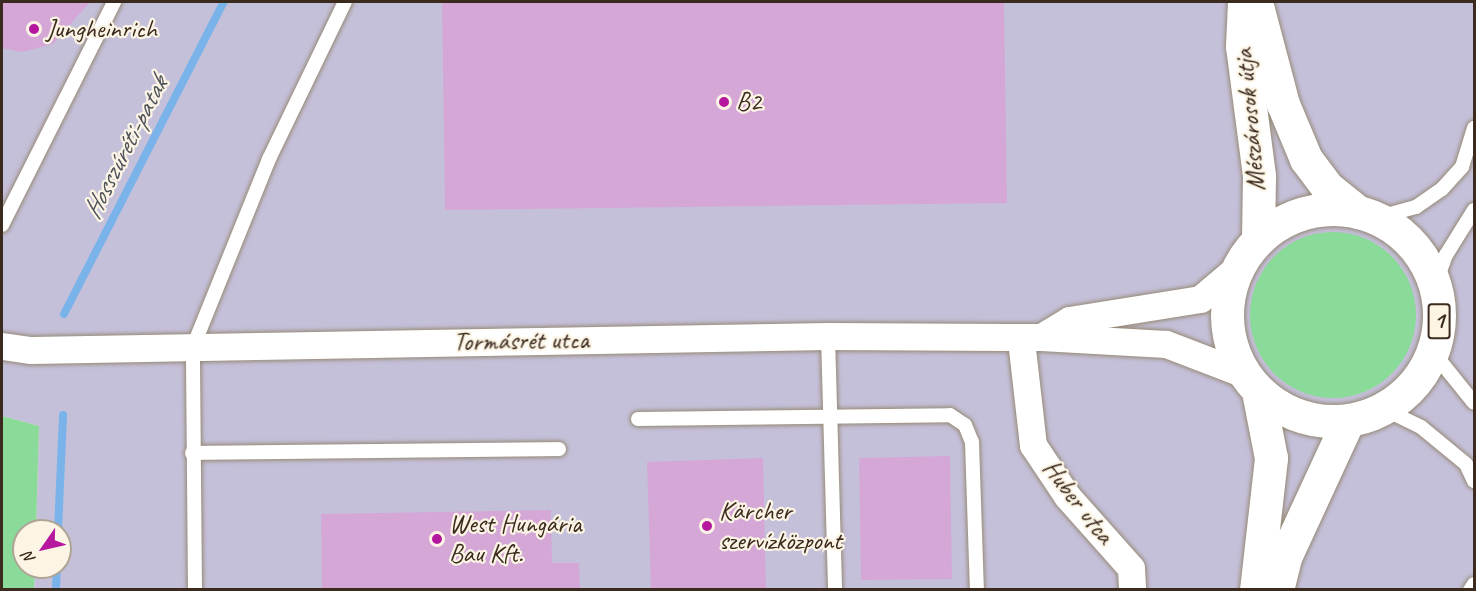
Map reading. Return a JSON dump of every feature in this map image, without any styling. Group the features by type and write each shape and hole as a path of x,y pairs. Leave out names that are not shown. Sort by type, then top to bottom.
{"main road":[{"name":"Mészárosok útja","path":"1245,2 1242,46 1258,176 1258,239"},
{"name":"Mészárosok útja","path":"1251,382 1299,417 1348,421 1384,409 1414,385 1433,352 1439,329 1435,285 1413,245 1327,187 1306,159 1283,104 1256,2"},
{"name":"Mészárosok útja","path":"1256,590 1271,458 1251,382 1227,322 1237,268 1258,239 1305,212 1367,215"},
{"path":"1277,590 1286,555 1348,421"}],"street":[{"path":"1031,338 1069,320 1200,299 1237,268"},
{"name":"Tormásrét utca","path":"2,346 31,350 828,336 1031,338 1167,344 1251,382"},
{"name":"Huber utca","path":"1031,338 1034,445 1067,496 1131,568 1132,590"}],"lane":[{"path":"2,225 114,2"},
{"path":"195,590 192,453 193,346 269,159 345,2"},
{"path":"1367,215 1416,207 1442,189 1462,167 1474,128"},
{"path":"1435,285 1446,255 1474,210"},
{"path":"828,336 828,417 835,590"},
{"path":"1433,352 1474,403"},
{"path":"1384,409 1421,427 1466,464 1474,481"},
{"path":"638,419 950,415 964,425 972,442 977,590"},
{"path":"192,453 559,449"},
{"path":"1470,590 1474,584"}],"shaded area":[{"path":"2,2 1474,2 1474,589 34,589 34,579 72,579 72,519 36,519 39,426 2,416"}],"green space":[{"path":"1333,232 1365,238 1392,256 1410,283 1416,315 1410,347 1392,374 1365,392 1333,398 1301,392 1274,374 1256,347 1250,315 1256,283 1274,256 1301,238"},
{"path":"2,416 39,426 36,519 12,519 12,579 34,579 34,589 2,589"}],"building":[{"name":"Jungheinrich","path":"2,2 90,2 53,44 22,52 2,48"},
{"name":"B2","path":"442,2 1004,2 1007,203 445,210"},
{"path":"950,456 952,579 861,580 859,458"},
{"name":"Kärcher szervízközpont","path":"763,458 766,590 651,590 647,462"},
{"name":"West Hungária Bau Kft.","path":"551,510 552,563 579,563 580,590 322,590 321,514"}],"waterway":[{"name":"Hosszúréti-patak","path":"64,314 224,2"},
{"name":"Hosszúréti-patak","path":"59,519 63,415"},
{"name":"Hosszúréti-patak","path":"56,579 56,590"}],"place":[{"name":"Jungheinrich","path":"34,29"},
{"name":"B2","path":"724,102"},
{"name":"Kärcher szervízközpont","path":"707,526"},
{"name":"West Hungária Bau Kft.","path":"437,539"}]}
